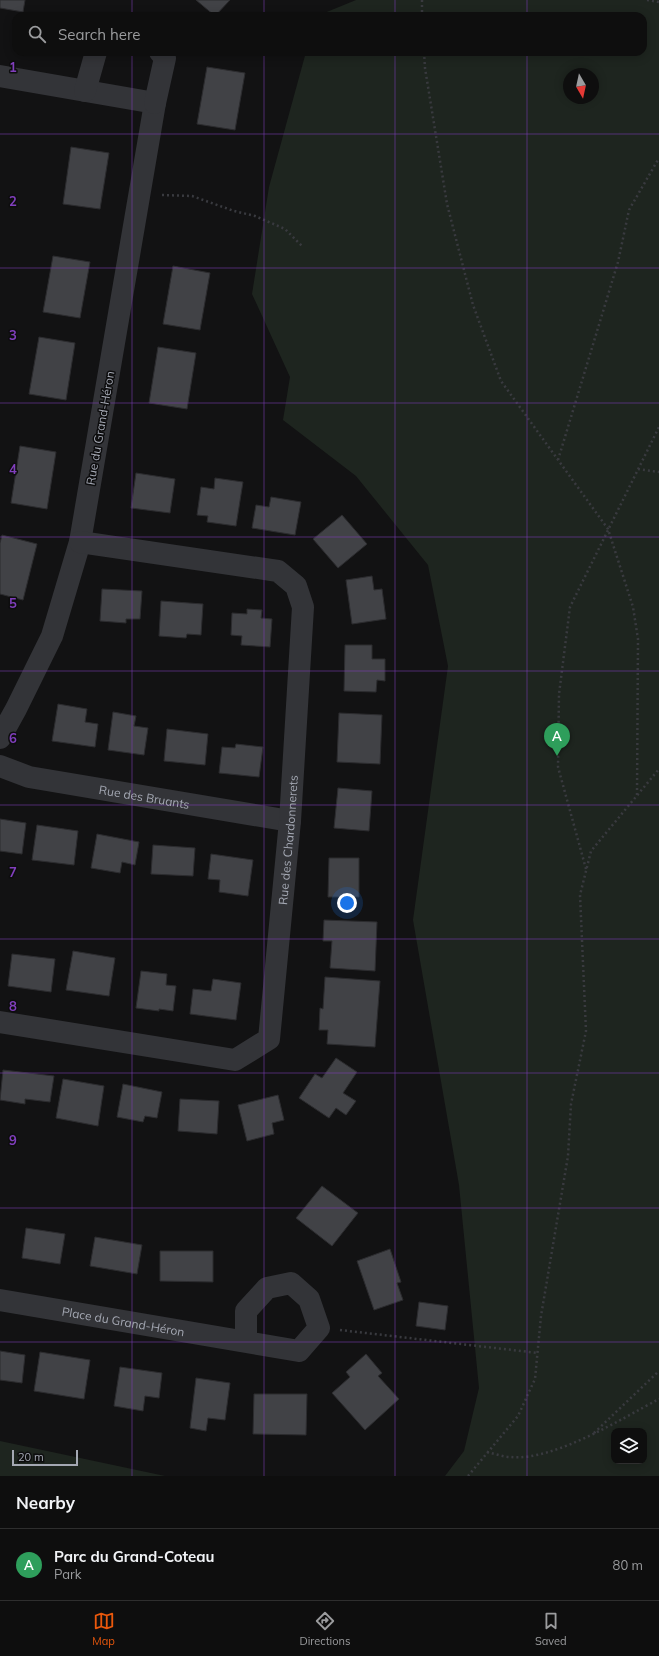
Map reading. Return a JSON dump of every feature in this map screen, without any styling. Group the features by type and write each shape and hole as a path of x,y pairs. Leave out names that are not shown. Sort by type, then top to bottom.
{"street":[{"path":"85,91 95,56"},
{"name":"Rue du Grand-Héron","path":"0,738 52,636 80,542 139,194 155,103 165,58 163,56"},
{"path":"0,76 155,103"},
{"name":"Rue des Chardonnerets","path":"0,1022 234,1060 269,1039 290,821 303,607 296,586 278,570 80,542"},
{"name":"Rue des Bruants","path":"0,766 29,777 290,821"},
{"path":"246,1341 246,1310 267,1288 291,1283 309,1299 319,1328"},
{"name":"Place du Grand-Héron","path":"0,1300 299,1351 319,1328"}],"path":[{"path":"422,0 422,12"},
{"path":"648,0 659,2"},
{"path":"424,56 447,204 473,305 501,381 608,529 632,607 638,639 637,796"},
{"path":"558,460 618,262 629,210 659,158"},
{"path":"139,194 192,196 234,211 255,216 285,229 303,247"},
{"path":"586,871 558,767 559,694 570,607 659,427"},
{"path":"638,469 659,472"},
{"path":"468,1476 518,1416 535,1379 541,1316 568,1156 571,1104 586,1031 580,895 591,850 659,769"},
{"path":"319,1328 538,1353"},
{"path":"592,1435 659,1371"},
{"path":"487,1452 511,1458 538,1456 592,1435 659,1399"}],"shaded area":[{"path":"356,0 659,0 659,1476 445,1476 464,1451 479,1388 459,1185 413,920 448,666 428,565 356,476 283,420 290,377 252,294 269,187 305,56 647,56 647,12 327,12"},
{"path":"0,1441 165,1476 0,1476"}],"building":[{"path":"0,0 25,0 23,12 0,8"},
{"path":"196,0 230,0 219,12 210,12"},
{"path":"207,67 245,73 235,130 197,124"},
{"path":"71,147 109,153 100,209 63,204"},
{"path":"53,256 90,262 80,318 43,312"},
{"path":"173,266 210,273 200,330 163,324"},
{"path":"39,337 75,343 66,400 29,394"},
{"path":"158,347 196,353 187,409 149,403"},
{"path":"20,446 56,452 47,509 11,503"},
{"path":"136,473 175,479 170,513 131,508"},
{"path":"215,478 243,482 236,526 207,522 208,516 197,515 201,487 214,489"},
{"path":"271,497 301,502 295,535 252,528 256,505 269,507"},
{"path":"342,515 367,544 338,568 313,539"},
{"path":"2,535 37,544 23,600 0,594 0,543"},
{"path":"372,576 374,590 382,589 386,619 352,624 346,580"},
{"path":"102,589 142,591 140,619 126,619 126,623 100,621"},
{"path":"161,601 203,604 201,635 187,634 186,638 159,636"},
{"path":"247,609 262,610 261,618 272,619 270,647 241,645 242,636 231,635 232,613 247,614"},
{"path":"345,645 372,645 372,659 385,659 385,681 377,680 376,692 344,691"},
{"path":"58,704 87,709 85,722 98,724 95,747 52,741"},
{"path":"113,712 136,716 134,726 148,728 144,755 108,750"},
{"path":"339,713 382,715 380,764 337,762"},
{"path":"167,729 208,734 205,765 164,761"},
{"path":"236,744 263,747 259,777 219,773 222,747 235,748"},
{"path":"338,788 372,791 369,831 334,828"},
{"path":"0,819 26,823 22,854 0,851"},
{"path":"37,825 78,831 74,865 32,860"},
{"path":"97,834 139,842 135,865 122,862 120,873 91,868"},
{"path":"153,845 195,848 193,876 151,874"},
{"path":"211,854 253,860 248,896 219,892 220,880 208,879"},
{"path":"329,858 359,858 359,897 328,897"},
{"path":"324,920 377,922 375,971 330,968 332,941 323,941"},
{"path":"73,951 115,958 109,996 66,990"},
{"path":"12,954 55,959 51,992 8,986"},
{"path":"141,971 167,974 166,985 176,986 173,1011 136,1008"},
{"path":"325,977 380,981 375,1047 327,1044 328,1030 319,1030 320,1008 323,1009"},
{"path":"213,979 241,983 236,1020 190,1014 193,989 211,991"},
{"path":"336,1058 357,1072 343,1093 356,1101 346,1115 336,1108 329,1118 299,1098 315,1074 322,1078"},
{"path":"3,1070 54,1076 50,1102 25,1099 25,1104 0,1100"},
{"path":"63,1079 104,1086 98,1126 56,1118"},
{"path":"123,1084 162,1092 157,1118 145,1116 143,1122 117,1117"},
{"path":"278,1095 284,1120 272,1123 274,1134 247,1141 238,1105"},
{"path":"180,1099 219,1101 217,1134 178,1131"},
{"path":"322,1186 358,1213 332,1246 296,1218"},
{"path":"26,1228 65,1234 60,1264 22,1258"},
{"path":"95,1237 142,1245 137,1274 90,1266"},
{"path":"390,1249 401,1282 397,1283 403,1300 374,1310 357,1261"},
{"path":"160,1251 213,1251 213,1282 160,1281"},
{"path":"419,1302 448,1306 445,1330 416,1326"},
{"path":"0,1351 25,1355 22,1383 0,1380"},
{"path":"40,1352 90,1360 84,1399 34,1391"},
{"path":"366,1354 382,1373 378,1376 399,1399 365,1430 332,1393 350,1377 346,1372"},
{"path":"120,1367 162,1373 159,1398 145,1396 143,1411 114,1406"},
{"path":"196,1378 230,1383 225,1420 208,1418 206,1431 190,1428"},
{"path":"254,1394 307,1394 306,1435 253,1434"}],"place":[{"name":"Parc du Grand-Coteau","path":"557,756"}]}
